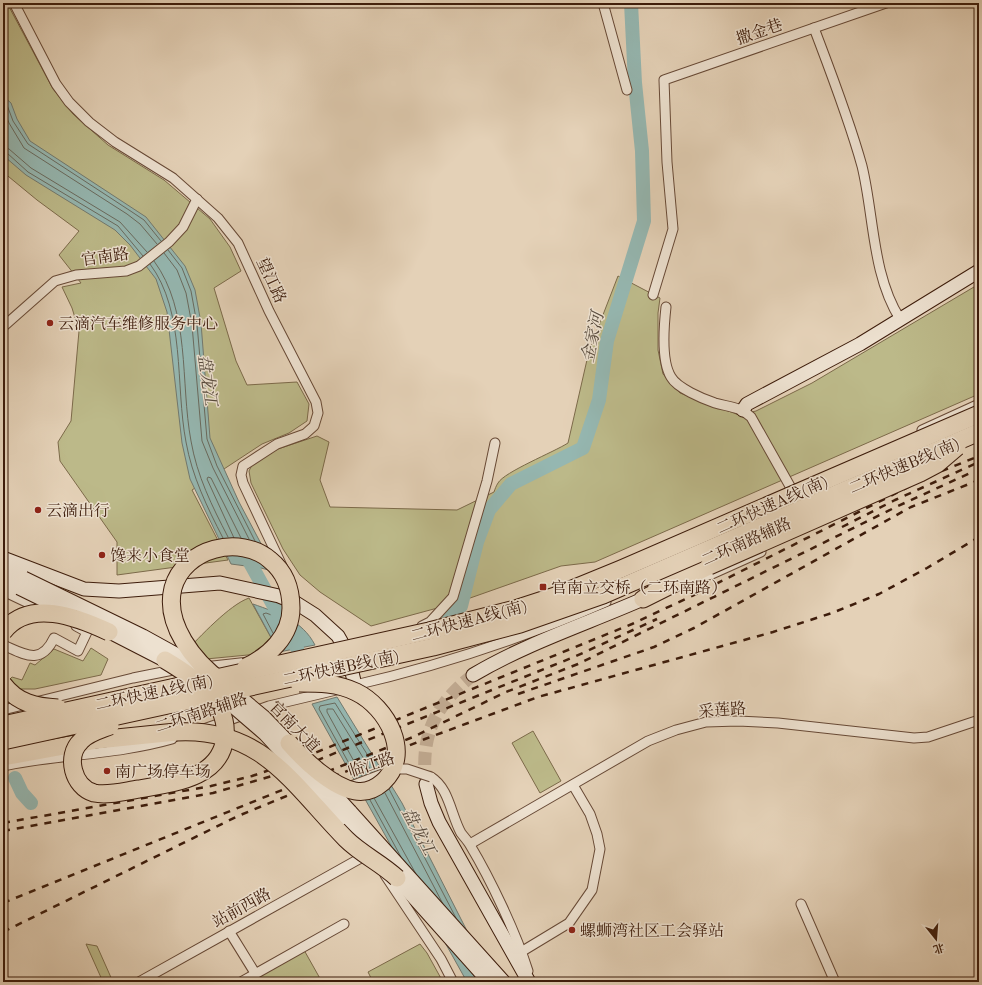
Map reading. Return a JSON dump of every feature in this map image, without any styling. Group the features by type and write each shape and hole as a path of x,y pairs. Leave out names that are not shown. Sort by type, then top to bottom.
{"highway":[{"name":"二环快速A线(南)","path":"3,725 453,626 535,603 627,567 979,414"},
{"path":"643,599 709,566 920,473 937,464 979,432"},
{"name":"二环快速B线(南)","path":"3,741 190,700 232,689 479,636 560,611 662,570 979,432"},
{"path":"210,679 215,678 221,676 237,671 262,657 277,644 288,626 291,602 287,582 272,561 258,552 248,548 226,546 202,554 183,569 177,578 172,596 174,616 182,637 205,668 215,677 219,680 224,683 232,689 291,683 328,684 351,690 370,700 384,716 393,734 396,755 394,767 385,781 373,789 359,792 350,790 334,782 305,759 289,743"},
{"path":"3,632 18,618 43,612 84,621 109,632"},
{"path":"165,660 193,679 210,694 218,705 223,717 226,734 218,757 207,769 192,777 153,786 99,793 89,791 78,782 73,766 72,756 78,744 85,737 130,719 190,700"},
{"path":"3,684 17,698 37,706 70,708 112,701"},
{"path":"3,757 40,749 120,737 186,731 206,732 236,740 253,748 272,761 347,840 385,867 397,878"}],"main road":[{"path":"743,410 747,404 860,344 900,318 979,271"},
{"path":"3,558 84,589 120,591 220,583 249,588 291,601 323,621 343,643 355,685"},
{"name":"官南大道","path":"3,568 170,650 206,671 232,689 264,717 289,743 504,982"},
{"name":"官南大道","path":"3,581 165,660 209,687 256,725 397,878 489,982"},
{"path":"473,675 491,664 541,641 643,599"},
{"path":"428,781 431,803 439,822 530,982"}],"street":[{"name":"望江路","path":"14,3 56,84 69,102 89,122 104,134 173,178 218,218 238,243 269,311 316,402 318,413 314,426 305,434 278,444 251,459 243,466 241,475 243,483 280,559 291,601"},
{"path":"603,3 627,90"},
{"name":"撒金巷","path":"653,296 673,229 667,162 664,80 886,3"},
{"path":"814,28 848,122 862,167 885,292 900,318"},
{"name":"官南路","path":"3,327 55,281 76,275 126,271 140,266 169,242 183,227 197,199"},
{"path":"666,307 663,332 668,367 671,377 677,384 706,400 743,410 751,417 791,488"},
{"name":"二环南路辅路","path":"3,710 156,673 243,663 343,643 491,610 562,587 639,556 979,404"},
{"name":"二环南路辅路","path":"3,766 40,759 105,753 143,746 188,734 269,706 418,669 510,640 551,625 658,580 676,576 703,577 732,566 851,507 979,438"},
{"path":"422,626 430,622 453,597 487,481 495,443"},
{"path":"3,591 87,632 78,650 54,638 50,645 37,656 29,656 3,645"},
{"name":"采莲路","path":"470,844 648,742 676,730 706,722 738,721 778,723 914,738 928,737 979,720"},
{"name":"临江路","path":"428,781 401,768 352,785 326,799 322,806 321,820 326,829 340,844 389,880 422,934 441,959 453,982"},
{"path":"428,781 437,781 444,793 461,833 470,844 521,952 530,982"},
{"path":"521,952 569,923 592,890 600,849 598,834 590,814 573,785"},
{"name":"站前西路","path":"139,982 359,859"},
{"path":"801,904 834,982"},
{"path":"241,982 344,924"},
{"path":"229,931 256,973"}],"shaded area":[{"path":"3,3 7,3 53,89 73,114 108,145 164,180 210,219 230,247 241,271 214,288 236,361 247,385 297,382 309,404 307,421 289,433 262,444 192,490 228,560 117,575 117,542 60,461 58,442 71,421 79,331 72,308 62,287 81,283 59,255 79,231 37,200 3,172"},
{"path":"618,276 660,298 658,313 658,350 663,374 680,393 739,415 756,411 812,383 979,284 979,394 595,562 561,566 456,603 371,626 320,592 300,575 283,549 251,483 249,471 253,463 278,449 317,436 329,442 320,480 330,507 457,510 494,492 496,486 502,478 568,443 589,351"},
{"path":"249,598 279,652 206,659 184,653 224,614"},
{"path":"91,648 108,659 101,675 35,689 16,689 9,680 12,677 22,680 30,663 35,665 54,649 83,661"},
{"path":"533,731 561,781 540,793 512,743"},
{"path":"86,944 97,946 113,982 103,982"},
{"path":"420,944 427,953 443,982 373,982 368,972"},
{"path":"304,950 322,982 250,982"}],"water":[{"path":"3,96 11,103 17,119 30,141 146,217 185,266 195,290 201,323 210,438 239,502 276,572 261,568 231,564 190,479 182,443 167,312 156,279 130,245 115,230 26,175 5,157 3,154"},
{"path":"253,604 280,614 296,623 310,636 315,645 279,652"},
{"path":"337,697 402,803 493,982 467,982 312,704"}],"waterway":[{"name":"金家河","path":"448,618 461,606 477,542 489,510 511,484 583,448 599,400 607,341 644,221 642,151 635,83 631,3"},
{"name":"盘龙江","path":"243,550 297,648"},
{"path":"15,778 22,793 31,803"}],"tunnel":[{"path":"426,784 425,751 433,722 449,698 473,675"}],"railway":[{"path":"3,823 211,786 252,776 290,763 632,624 694,595 932,475 979,456"},
{"path":"842,527 895,500 979,462"},
{"path":"3,903 413,737 506,692 578,664 898,506 979,469"},
{"path":"518,694 654,647 694,628 911,507 979,480"},
{"path":"3,932 238,816 425,739 538,697 773,632 832,613 879,594 979,537"},
{"path":"3,831 213,793 293,770 574,657 657,619"}],"place":[{"name":"云滴汽车维修服务中心","path":"50,323"},
{"name":"云滴出行","path":"38,510"},
{"name":"馋来小食堂","path":"102,555"},
{"name":"官南立交桥（二环南路）","path":"543,587"},
{"name":"南广场停车场","path":"107,771"},
{"name":"螺蛳湾社区工会驿站","path":"572,930"}]}
